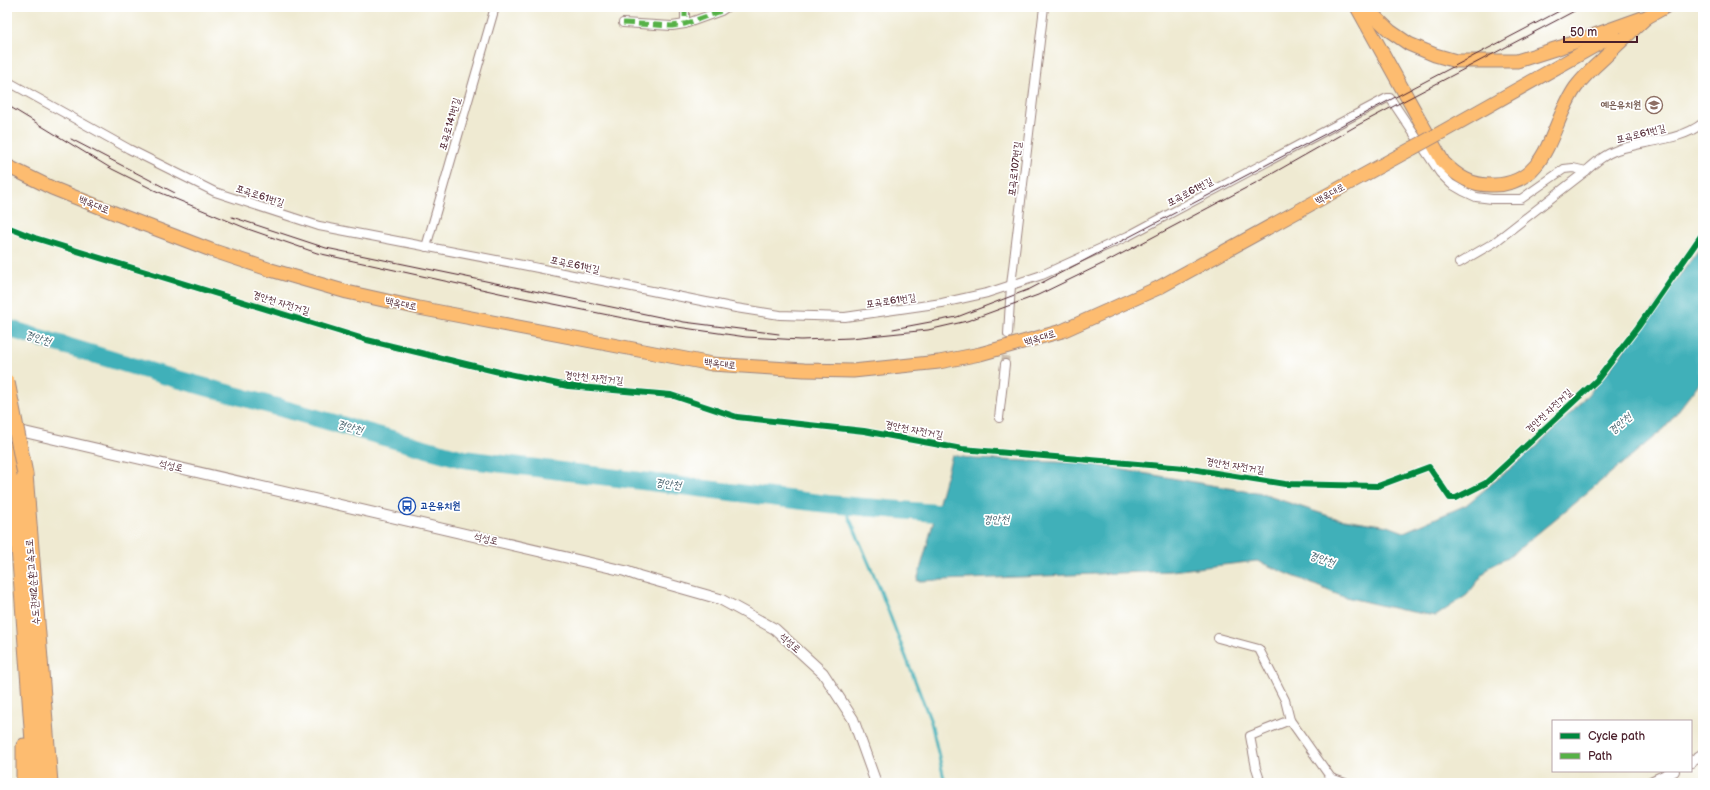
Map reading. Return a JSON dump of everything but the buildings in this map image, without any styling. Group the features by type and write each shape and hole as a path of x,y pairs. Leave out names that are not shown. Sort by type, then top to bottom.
{"highway":[{"name":"수도권제2순환고속도로","path":"7,382 18,472 50,783"},
{"name":"수도권제2순환고속도로","path":"7,449 18,472 36,783"},
{"path":"24,783 23,651 27,636"}],"main road":[{"path":"1357,7 1444,162 1455,174 1467,181 1483,186 1502,185 1518,180 1532,171 1541,160 1565,106 1576,86 1648,16"},
{"path":"1366,7 1390,31 1409,44 1435,55 1456,61 1517,61 1648,16 1665,7"},
{"name":"백옥대로","path":"7,166 52,188 211,250 271,270 347,292 419,308 712,364 804,370 853,371 939,362 980,354 1062,331 1158,288 1442,132 1648,16"}],"street":[{"name":"포곡로141번길","path":"426,247 495,7"},
{"path":"685,7 685,24"},
{"name":"포곡로107번길","path":"1008,334 1011,285 1044,7"},
{"path":"623,23 672,26 685,24 724,9"},
{"name":"포곡로61번길","path":"7,81 129,149 215,192 319,226 684,298 780,315 845,317 896,311 942,303 1011,285 1042,275 1128,236 1387,98 1390,98 1440,173 1451,184 1463,192 1476,197 1492,199 1521,199 1532,193 1564,169 1573,168 1586,171 1606,155 1617,150 1677,136 1693,130 1703,123"},
{"path":"1459,263 1495,242 1586,171"},
{"path":"1000,418 1005,364"},
{"name":"석성로","path":"7,428 624,571 720,599 775,629 823,673 853,719 876,783"},
{"path":"1218,638 1259,649 1284,700 1290,720 1330,781 1345,783"},
{"path":"1261,783 1256,768 1250,736 1290,720"},
{"path":"1692,762 1703,754"},
{"path":"1649,783 1672,772"}],"water":[{"name":"경안천","path":"1703,244 1703,378 1665,428 1508,558 1490,566 1467,595 1436,616 1401,610 1341,596 1257,561 1171,571 917,581 952,455 974,459 1081,463 1160,476 1262,494 1332,517 1388,526 1404,532 1466,505 1536,447 1575,409 1607,373"}],"waterway":[{"name":"경안천","path":"7,328 159,374 463,459 828,504 960,515"},
{"path":"844,505 879,587 931,722 945,783"}],"tunnel":[{"path":"1005,364 1007,342"}],"tram line":[{"path":"893,329 957,317 1030,289 1567,7"},
{"path":"7,105 112,169 154,190 248,229 317,253 504,294 643,322 746,337 801,340 851,338 928,330 967,321 1038,295 1104,263 1261,180 1358,125 1582,7"},
{"path":"71,139 175,193"},
{"path":"232,217 326,248 684,322 779,334"}],"marked path":[{"path":"685,7 685,24"},
{"path":"623,23 672,26 685,24 721,11"}],"cycle path":[{"name":"경안천 자전거길","path":"7,227 35,238 367,340 499,372 568,386 671,395 737,417 864,431 962,449 1185,468 1285,484 1378,486 1429,467 1450,498 1456,498 1486,483 1597,380 1638,327 1703,233"}],"place":[{"name":"예은유치원","path":"1654,105"},
{"name":"고은유치원","path":"407,506"}]}
